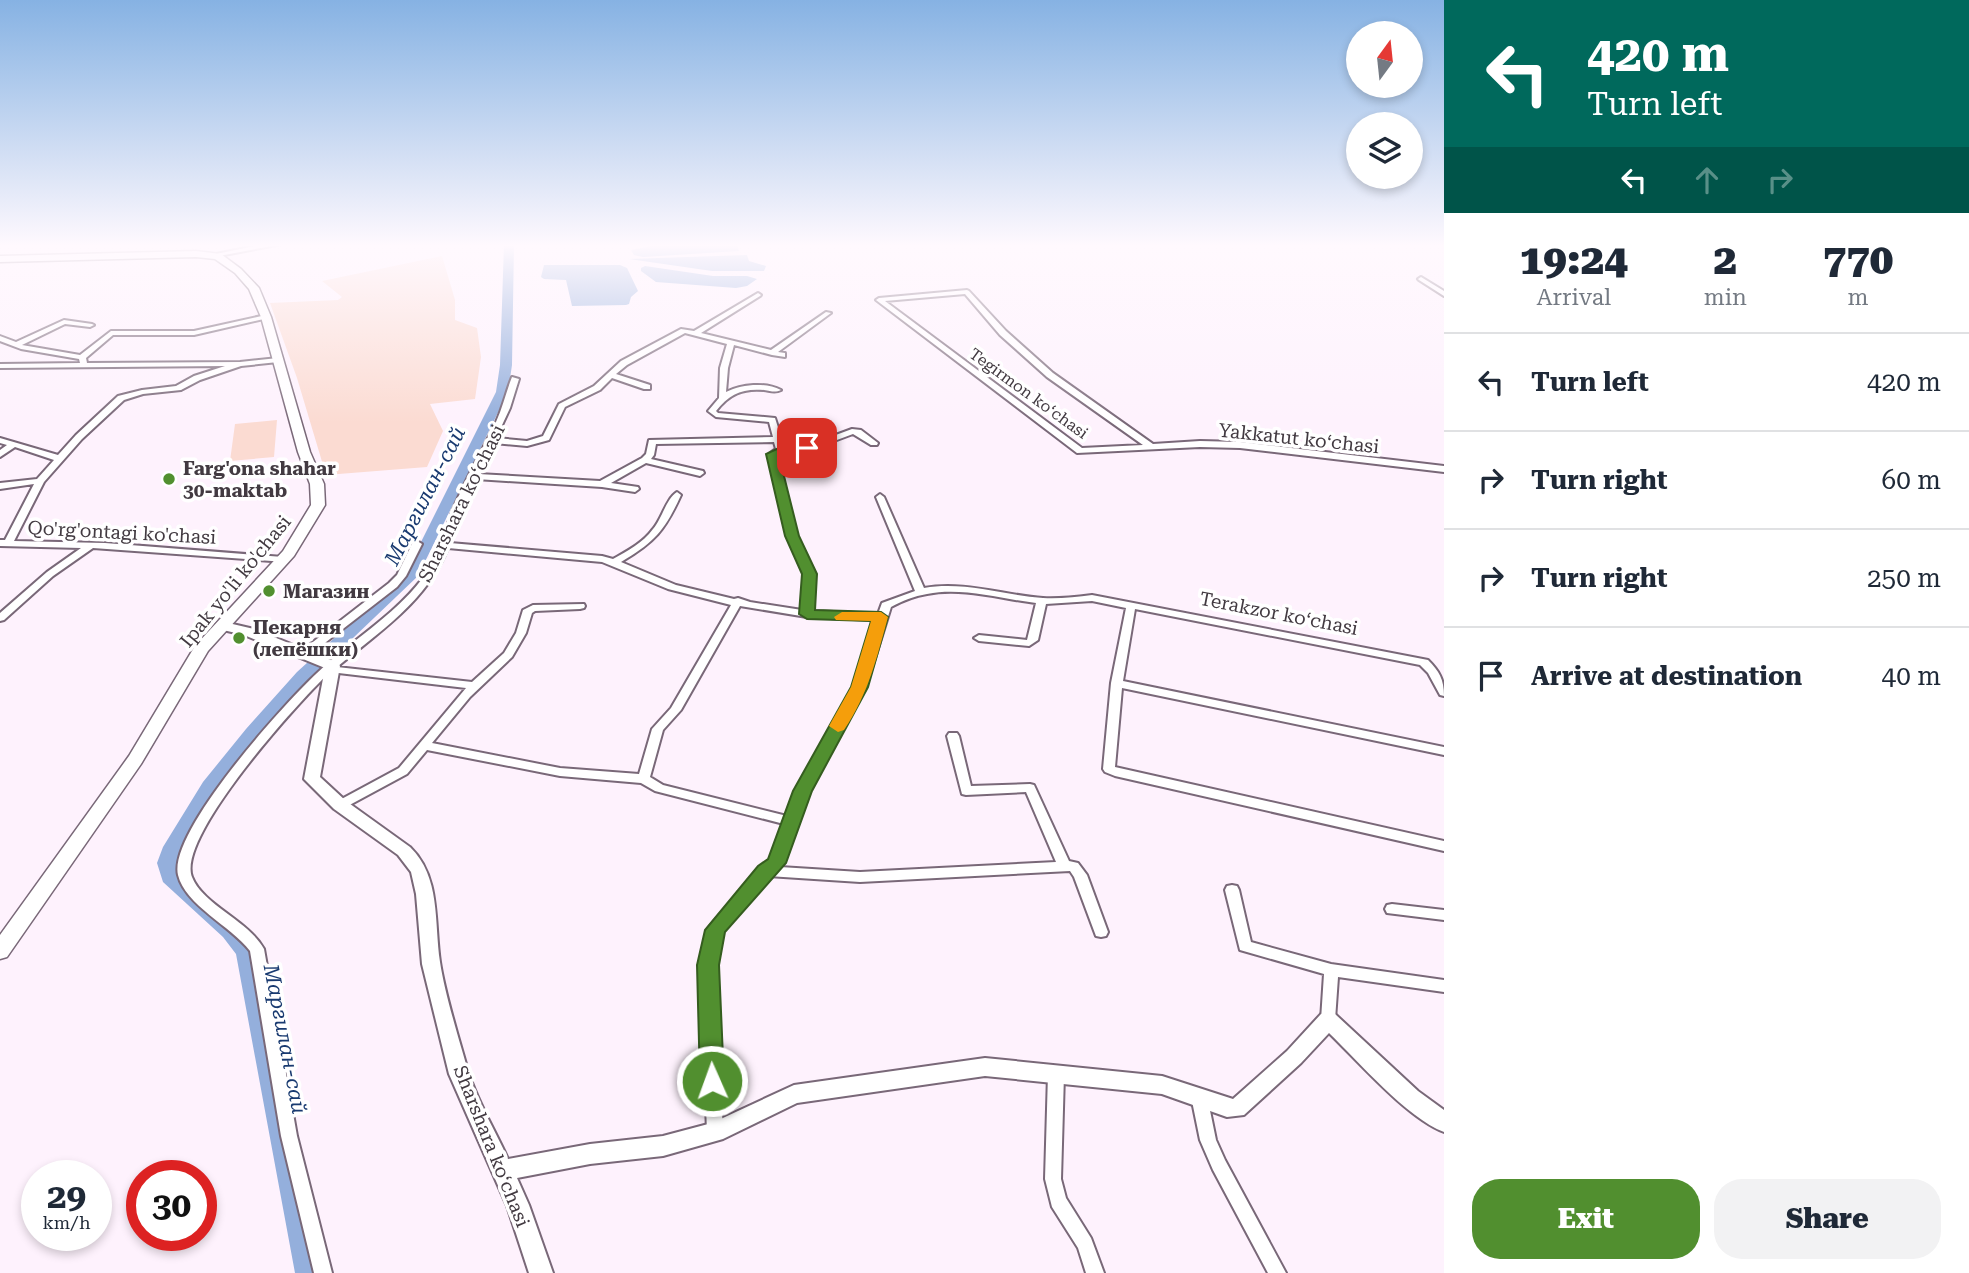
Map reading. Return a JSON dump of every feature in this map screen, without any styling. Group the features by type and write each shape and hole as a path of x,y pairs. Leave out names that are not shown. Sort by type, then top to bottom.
{"main road":[{"name":"Ipak yo'li ko'chasi","path":"0,951 135,760 201,649 283,560 300,538 318,505 317,484 304,452 260,303"}],"street":[{"path":"694,334 744,303"},
{"name":"Tegirmon koʻchasi","path":"883,303 1080,451 1151,447"},
{"name":"Tegirmon koʻchasi","path":"977,303 1003,333 1050,374 1151,447"},
{"path":"772,353 828,313"},
{"path":"83,361 111,332 194,333 266,317"},
{"path":"15,345 64,322 90,325"},
{"path":"491,440 529,443 541,441 546,438 562,407 597,388 624,363 684,331 782,355"},
{"path":"1,339 15,345 83,361"},
{"path":"732,342 724,369 722,396 712,413 772,420 780,439 781,450"},
{"path":"0,366 83,361 240,363 278,360"},
{"path":"4,543 40,481 58,458 121,398 142,392 178,388 197,377 240,363"},
{"path":"610,375 647,387"},
{"name":"Sharshara koʻchasi","path":"515,379 491,440 428,579 381,627 348,651 324,663 312,779 340,805 404,850 414,860 420,872 425,894 431,964 459,1074 518,1205 541,1273"},
{"path":"722,396 745,388 777,390"},
{"path":"807,614 810,574 792,536 773,454 781,450 807,448 852,431 874,443"},
{"path":"602,484 645,460 650,455 650,444 656,441 780,439"},
{"path":"0,440 58,458"},
{"path":"0,454 14,444"},
{"name":"Yakkatut koʻchasi","path":"1151,447 1240,445 1444,469"},
{"path":"645,460 700,472"},
{"path":"474,476 602,484 635,489"},
{"path":"0,486 40,481"},
{"path":"614,562 657,535 677,495"},
{"path":"880,497 920,591"},
{"name":"Qo'rg'ontagi ko'chasi","path":"4,543 90,546 283,560"},
{"path":"323,1273 289,1136 257,949 250,937 195,893 184,875 182,860 216,797 324,663 401,576 417,544"},
{"path":"443,545 614,562 647,579 737,601 807,614 881,617 860,687 803,791 776,863 765,871 715,930 708,965 715,1132"},
{"path":"0,618 50,574 90,546"},
{"name":"Terakzor koʻchasi","path":"881,617 886,605 920,591 950,587 972,588 1042,601 1092,598 1424,662 1433,671 1444,692"},
{"path":"644,779 658,729 675,710 737,601"},
{"path":"979,638 1029,643 1033,639 1042,601"},
{"path":"1131,606 1117,682 1108,765 1115,772 1444,846"},
{"path":"340,805 403,771 476,686 508,656 521,634 527,612 533,608 580,607"},
{"path":"224,626 249,632 324,663 476,686"},
{"path":"1117,682 1444,751"},
{"path":"953,736 966,791 1030,788 1064,865"},
{"path":"426,746 560,772 644,779 659,788 793,822"},
{"path":"765,871 860,877 1064,865 1078,869 1101,932"},
{"path":"1232,890 1245,946 1331,970 1444,986"},
{"path":"1392,909 1444,915"},
{"path":"502,1170 590,1154 663,1146 715,1132 794,1094 985,1067 1162,1085 1227,1108 1237,1108 1294,1057 1328,1020 1331,970"},
{"path":"1328,1020 1410,1098 1444,1122"},
{"path":"1056,1074 1053,1179 1059,1201 1085,1244 1095,1273"},
{"path":"1199,1096 1208,1140 1219,1165 1277,1273"}],"shaded area":[{"path":"270,303 455,303 455,320 477,328 481,357 475,399 430,404 443,431 427,467 326,475 297,378"},
{"path":"277,420 274,457 230,461 235,424"}],"water":[{"path":"571,303 629,303 626,305 572,306"}],"waterway":[{"name":"Маргилан-сай","path":"308,1273 246,951 230,931 170,877 167,863 173,847 209,786 252,733 303,676 411,576 502,392 506,365 508,303"}],"slow traffic":[{"path":"838,726 860,687 881,617 842,617"}],"place":[{"name":"Farg'ona shahar 30-maktab","path":"169,479"},
{"name":"Магазин","path":"269,591"},
{"name":"Пекарня (лепёшки)","path":"239,638"}],"route":[{"path":"712,1081 708,965 715,930 745,898 765,871 776,863 803,791 860,687 881,617 807,614 810,574 792,536 773,454 781,450 807,448"}]}
